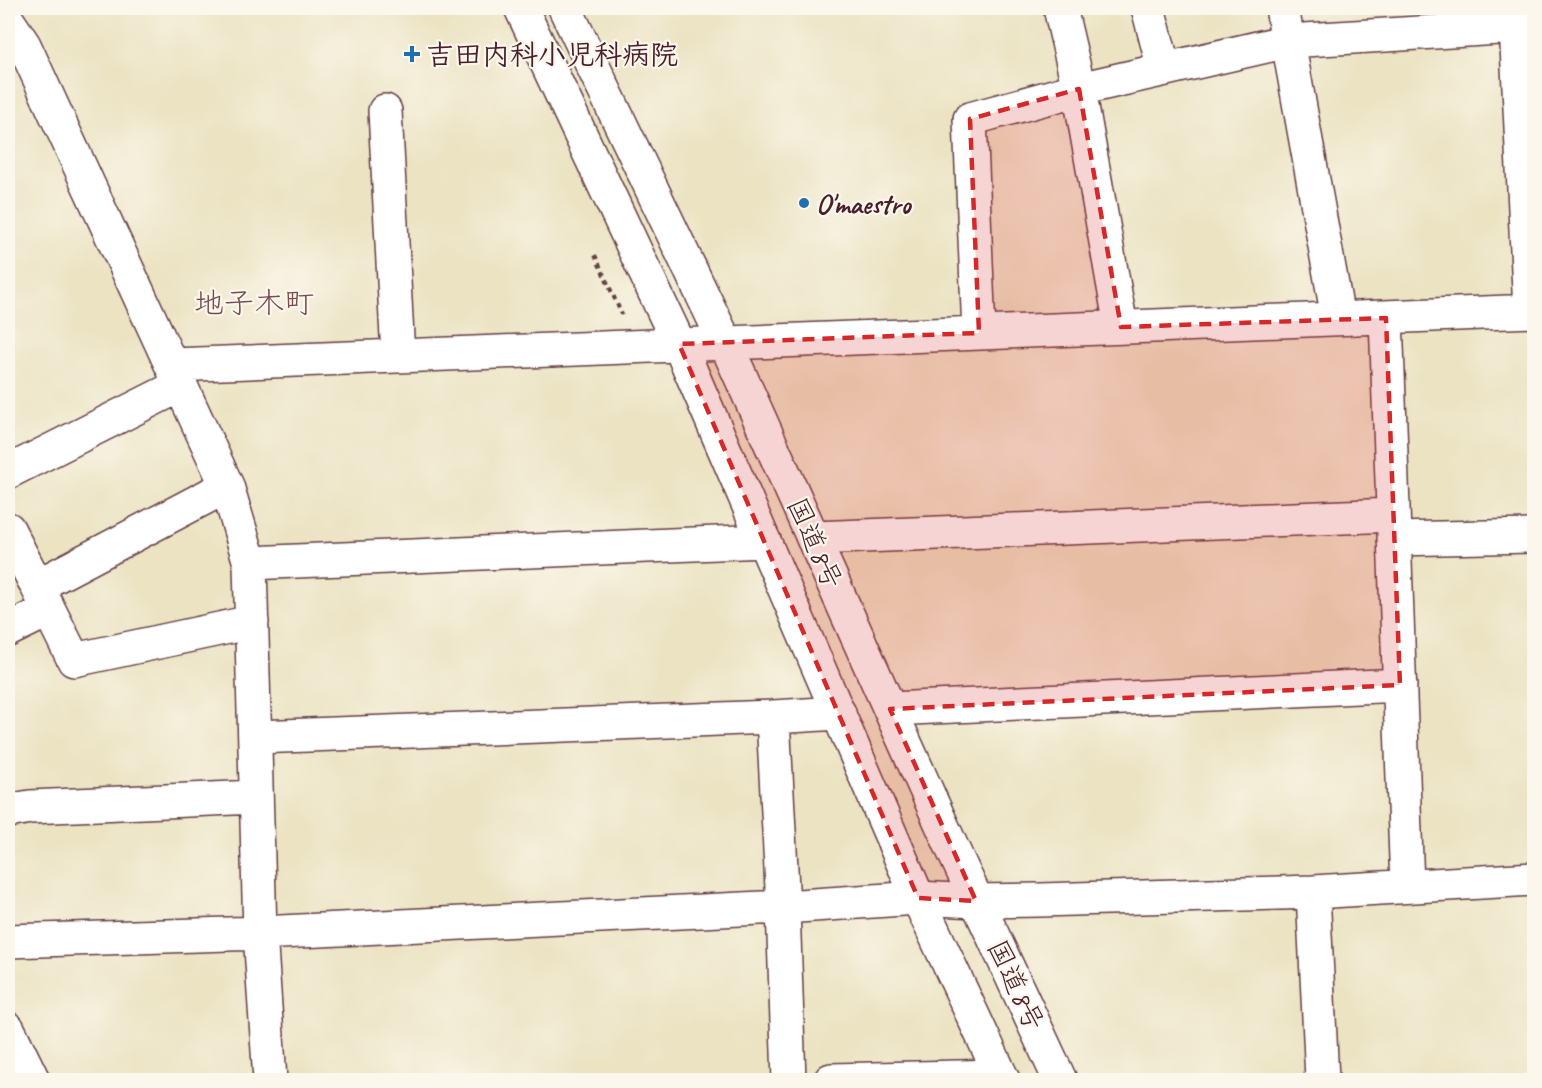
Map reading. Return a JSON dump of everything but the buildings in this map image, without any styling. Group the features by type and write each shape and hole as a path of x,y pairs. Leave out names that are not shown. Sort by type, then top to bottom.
{"main road":[{"path":"18,8 8,20 24,45 227,486 250,563 260,933 270,1080"},
{"name":"国道8号","path":"520,8 680,344 918,898 1002,1078"},
{"name":"国道8号","path":"566,8 726,344 976,901 1060,1080"},
{"path":"1060,8 1078,89 1121,327"},
{"path":"1148,8 1164,69"},
{"path":"1282,8 1338,318"},
{"path":"8,472 177,375 398,356 726,344 1338,318 1386,318 1532,311 1520,20 1288,41 1078,89 970,119 979,333"},
{"path":"385,111 398,356"},
{"path":"1386,318 1407,886"},
{"path":"8,630 43,598 227,486"},
{"path":"813,538 1394,527 1534,536"},
{"path":"8,529 74,660 252,622"},
{"path":"250,563 764,541"},
{"path":"890,709 1400,685"},
{"path":"256,737 839,713"},
{"path":"773,717 789,1080"},
{"path":"8,811 30,807 256,797"},
{"path":"8,941 260,933 783,907 918,898 976,901 1313,891 1534,879"},
{"path":"1313,891 1323,1080"},
{"path":"8,1029 33,1080"},
{"path":"831,1080 1002,1078"}],"path":[{"path":"595,255 622,315"}],"highlighted area":[{"path":"1079,89 1121,327 1386,318 1400,685 890,709 976,901 918,898 679,344 979,333 970,119"}],"place":[{"name":"吉田内科小児科病院","path":"412,54"},
{"name":"O'maestro","path":"804,203"}],"district":[{"name":"地子木町","path":"254,303"}]}
